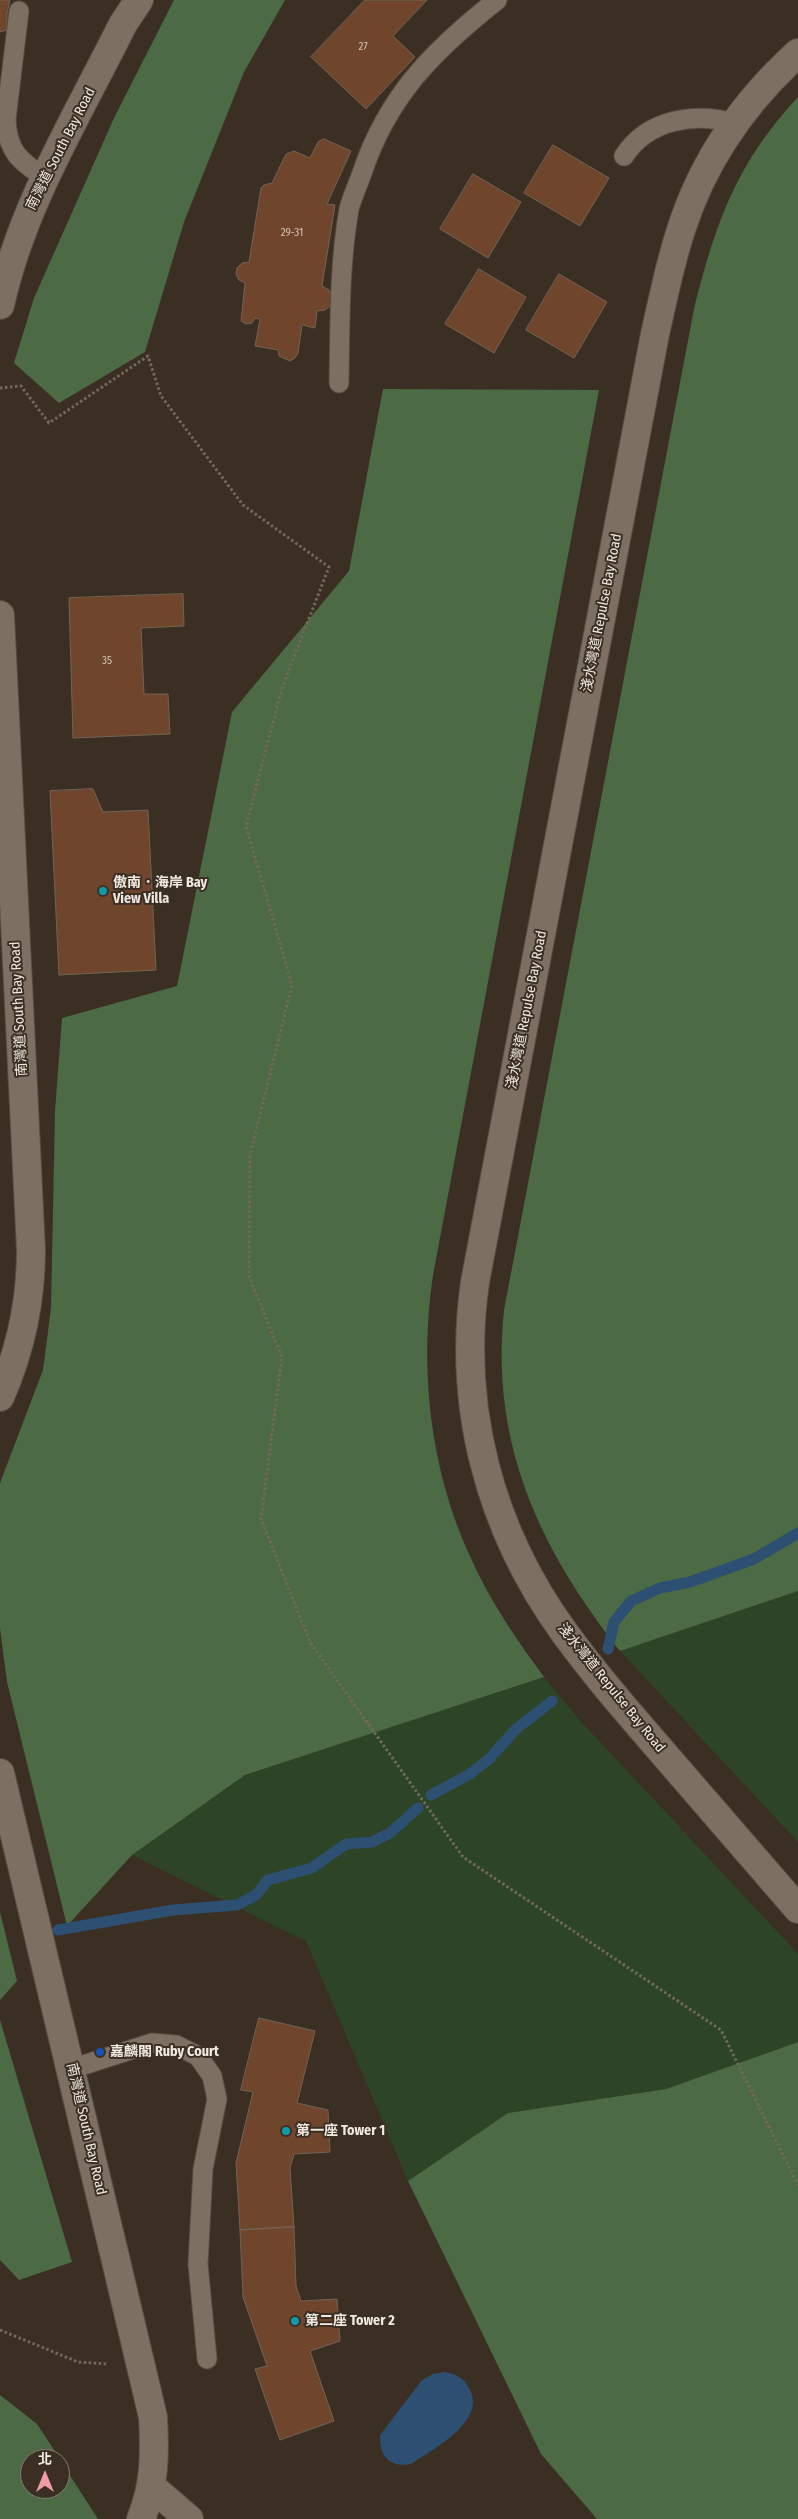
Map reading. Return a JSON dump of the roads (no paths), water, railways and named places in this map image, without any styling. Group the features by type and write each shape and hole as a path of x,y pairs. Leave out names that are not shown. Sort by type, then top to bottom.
{"main road":[{"name":"南灣道 South Bay Road","path":"0,305 8,267 23,224 123,24 139,0"},
{"name":"淺水灣道 Repulse Bay Road","path":"798,53 761,90 734,123 706,171 688,209 675,251 656,334 475,1282 469,1330 470,1378 478,1435 493,1495 508,1536 531,1580 563,1631 606,1687 798,1910"},
{"name":"南灣道 South Bay Road","path":"0,615 31,1275 25,1326 19,1349 0,1397"},
{"name":"南灣道 South Bay Road","path":"0,1773 153,2417 155,2448 152,2486 141,2519"},
{"path":"152,2486 189,2519"}],"lane":[{"path":"339,383 341,274 348,217 372,143 407,85 453,35 497,0"},
{"path":"19,11 6,119 7,132 17,156 26,166 46,178"},
{"path":"624,156 640,136 684,119 716,118 734,123"},
{"path":"71,2069 152,2043 176,2045 198,2056 212,2076 217,2099 204,2169 198,2264 207,2359"}],"water":[{"path":"444,2372 459,2377 469,2388 473,2400 471,2411 465,2422 444,2442 411,2464 397,2464 387,2459 381,2449 380,2435 422,2380 433,2374"}],"waterway":[{"path":"608,1649 614,1622 631,1601 660,1588 690,1582 754,1559 798,1533"},
{"path":"431,1795 470,1774 489,1759 516,1729 552,1701"},
{"path":"58,1930 173,1910 237,1905 256,1895 268,1880 312,1868 346,1844 372,1842 390,1833 418,1808"}],"place":[{"name":"傲南．海岸 Bay View Villa","path":"103,891"},
{"name":"嘉麟閣 Ruby Court","path":"100,2052"},
{"name":"第一座 Tower 1","path":"286,2131"},
{"name":"第二座 Tower 2","path":"295,2321"}]}
